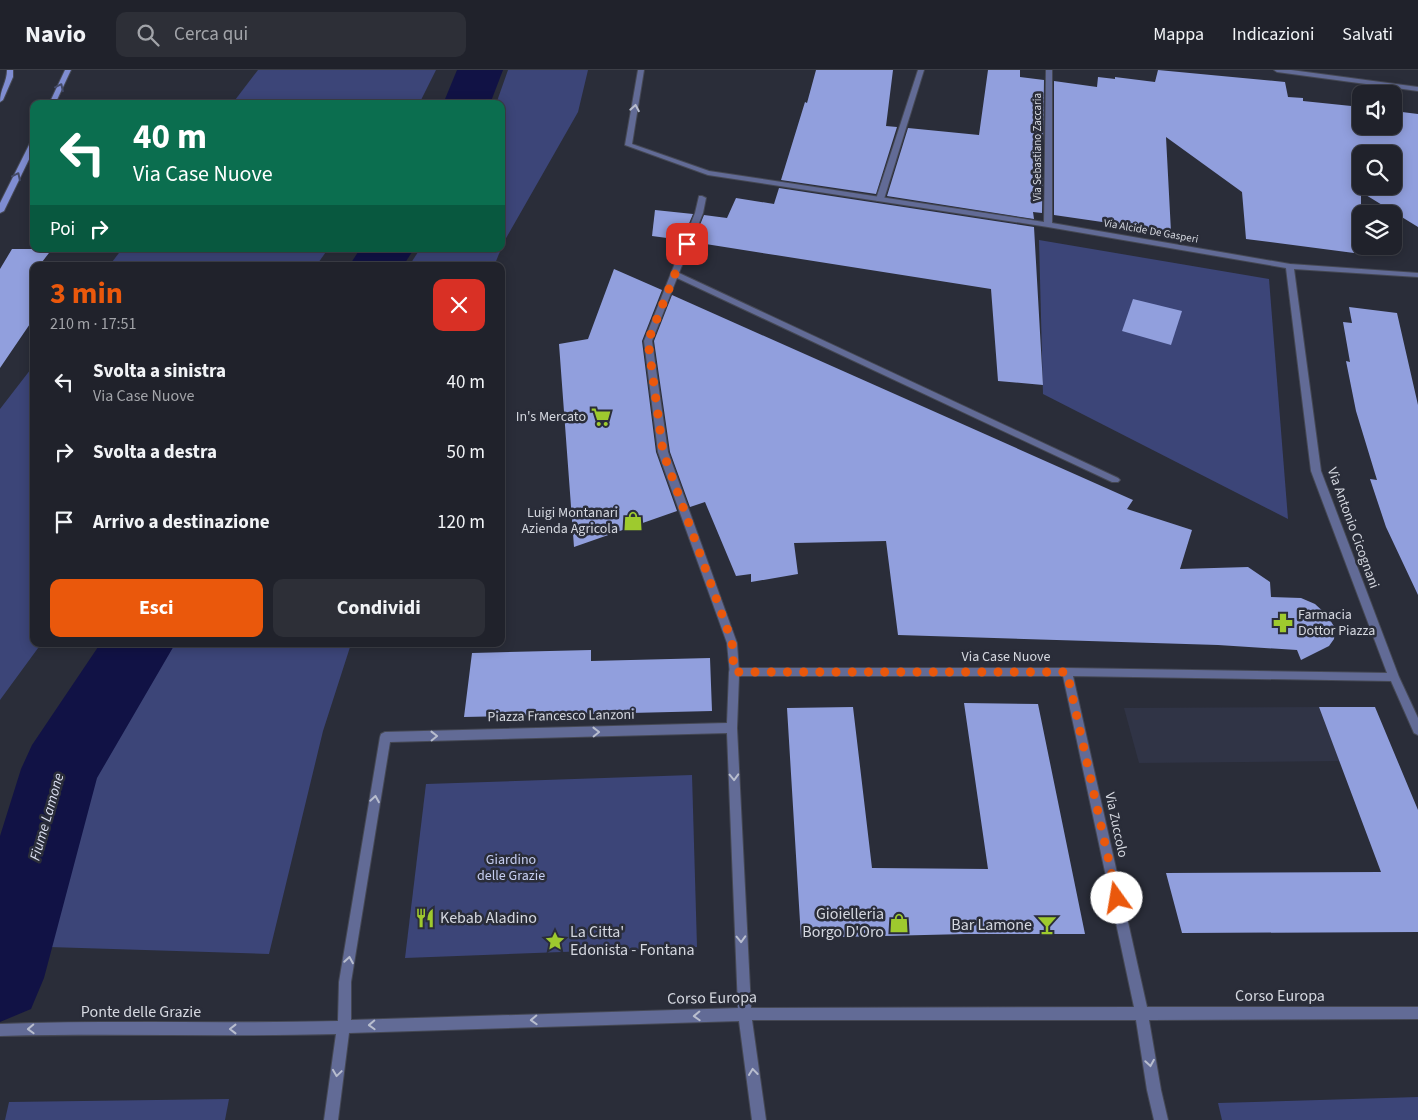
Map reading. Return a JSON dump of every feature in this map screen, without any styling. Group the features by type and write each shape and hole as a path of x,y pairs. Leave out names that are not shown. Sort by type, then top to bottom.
{"street":[{"path":"1,97 10,77 10,70"},
{"path":"54,100 68,70"},
{"name":"Via Alcide De Gasperi","path":"641,70 628,145 708,173 1048,225 1290,266 1418,275"},
{"path":"880,199 921,70"},
{"name":"Via Sebastiano Zaccaria","path":"1048,70 1048,225"},
{"path":"1278,70 1418,89"},
{"path":"0,211 30,149"},
{"path":"702,198 699,213 648,341 663,452 732,642 734,672 732,728 745,1014 759,1120"},
{"name":"Via Antonio Cicognani","path":"1290,266 1316,472 1394,678 1418,730"},
{"path":"675,274 1116,480"},
{"name":"Via Case Nuove","path":"734,672 1067,672 1394,678"},
{"name":"Via Zuccolo","path":"1067,672 1142,1015"},
{"name":"Piazza Francesco Lanzoni","path":"331,1120 344,1026 346,982 385,737 732,728"},
{"name":"Corso Europa","path":"282,1029 745,1014 1142,1015 1418,1013"},
{"path":"1142,1015 1154,1090 1161,1120"},
{"name":"Ponte delle Grazie","path":"0,1030 63,1028 282,1029"}],"shaded area":[{"path":"1319,707 1340,761 1139,763 1124,708"}],"green space":[{"path":"258,70 436,70 421,100 235,100"},
{"path":"508,70 588,70 578,112 505,240 505,100 497,100"},
{"path":"1039,240 1269,279 1288,519 1043,394"},
{"path":"120,252 326,252 319,262 112,262"},
{"path":"418,252 500,252 496,262 412,262"},
{"path":"30,370 30,647 39,647 0,700 0,409"},
{"path":"167,647 350,647 323,731 269,954 49,947 106,742"},
{"name":"Giardino delle Grazie","path":"692,775 697,947 405,958 426,784"},
{"path":"1418,1097 1418,1120 1222,1120 1218,1103"},
{"path":"229,1099 225,1120 5,1120 9,1102"}],"building":[{"path":"816,70 893,70 886,126 897,127 876,194 781,180"},
{"path":"988,70 1020,70 1020,77 1044,80 1042,213 1033,212 1034,219 887,196 908,128 979,135"},
{"path":"1158,70 1285,82 1288,97 1303,98 1303,101 1352,106 1352,135 1402,135 1402,112 1418,114 1418,227 1402,217 1402,205 1382,205 1366,195 1402,195 1402,145 1352,145 1352,195 1361,195 1361,205 1352,205 1352,253 1246,239 1242,192 1166,137 1171,232 1054,215 1054,81 1097,87 1098,77 1115,79 1115,77 1155,82"},
{"path":"779,188 1034,227 1043,385 998,381 991,289 693,242 704,215 727,218 736,198 774,204"},
{"path":"655,210 693,214 682,240 652,236"},
{"path":"12,249 30,249 30,252 50,252 42,262 30,262 30,324 0,368 0,269"},
{"name":"In's Mercato","path":"614,269 662,290 642,341 656,452 677,511 574,547 559,344 588,339"},
{"path":"672,295 1133,500 1127,509 1192,530 1180,569 1248,567 1270,582 1271,597 1301,598 1315,604 1327,615 1335,628 1334,639 1329,646 1301,660 1297,650 1218,645 898,635 886,541 794,543 798,574 751,582 751,574 736,576 705,502 690,507 670,452 654,341"},
{"path":"1133,299 1182,311 1171,345 1122,331"},
{"path":"1349,307 1397,313 1418,405 1418,595 1386,527 1370,479 1377,480 1356,411 1346,361 1350,362 1343,322 1352,323"},
{"path":"591,650 591,661 710,658 712,711 464,717 472,653"},
{"path":"964,703 1038,704 1085,934 966,934 801,938 787,708 853,707 872,868 988,869"},
{"path":"1319,707 1375,707 1418,810 1418,932 1182,933 1166,873 1381,872"}],"waterway":[{"name":"Fiume Lamone","path":"468,100 480,70"},
{"name":"Fiume Lamone","path":"379,262 385,252"},
{"name":"Fiume Lamone","path":"0,978 60,769 137,647"}],"place":[{"name":"In's Mercato","path":"601,417"},
{"name":"Luigi Montanari Azienda Agricola","path":"633,521"},
{"name":"Farmacia Dottor Piazza","path":"1283,623"},
{"name":"Kebab Aladino","path":"425,918"},
{"name":"Gioielleria Borgo D'Oro","path":"899,923"},
{"name":"Bar Lamone","path":"1047,925"},
{"name":"La Citta' Edonista - Fontana","path":"555,941"}],"route":[{"path":"687,244 648,341 663,452 732,642 734,672 1067,672 1117,898"}]}
